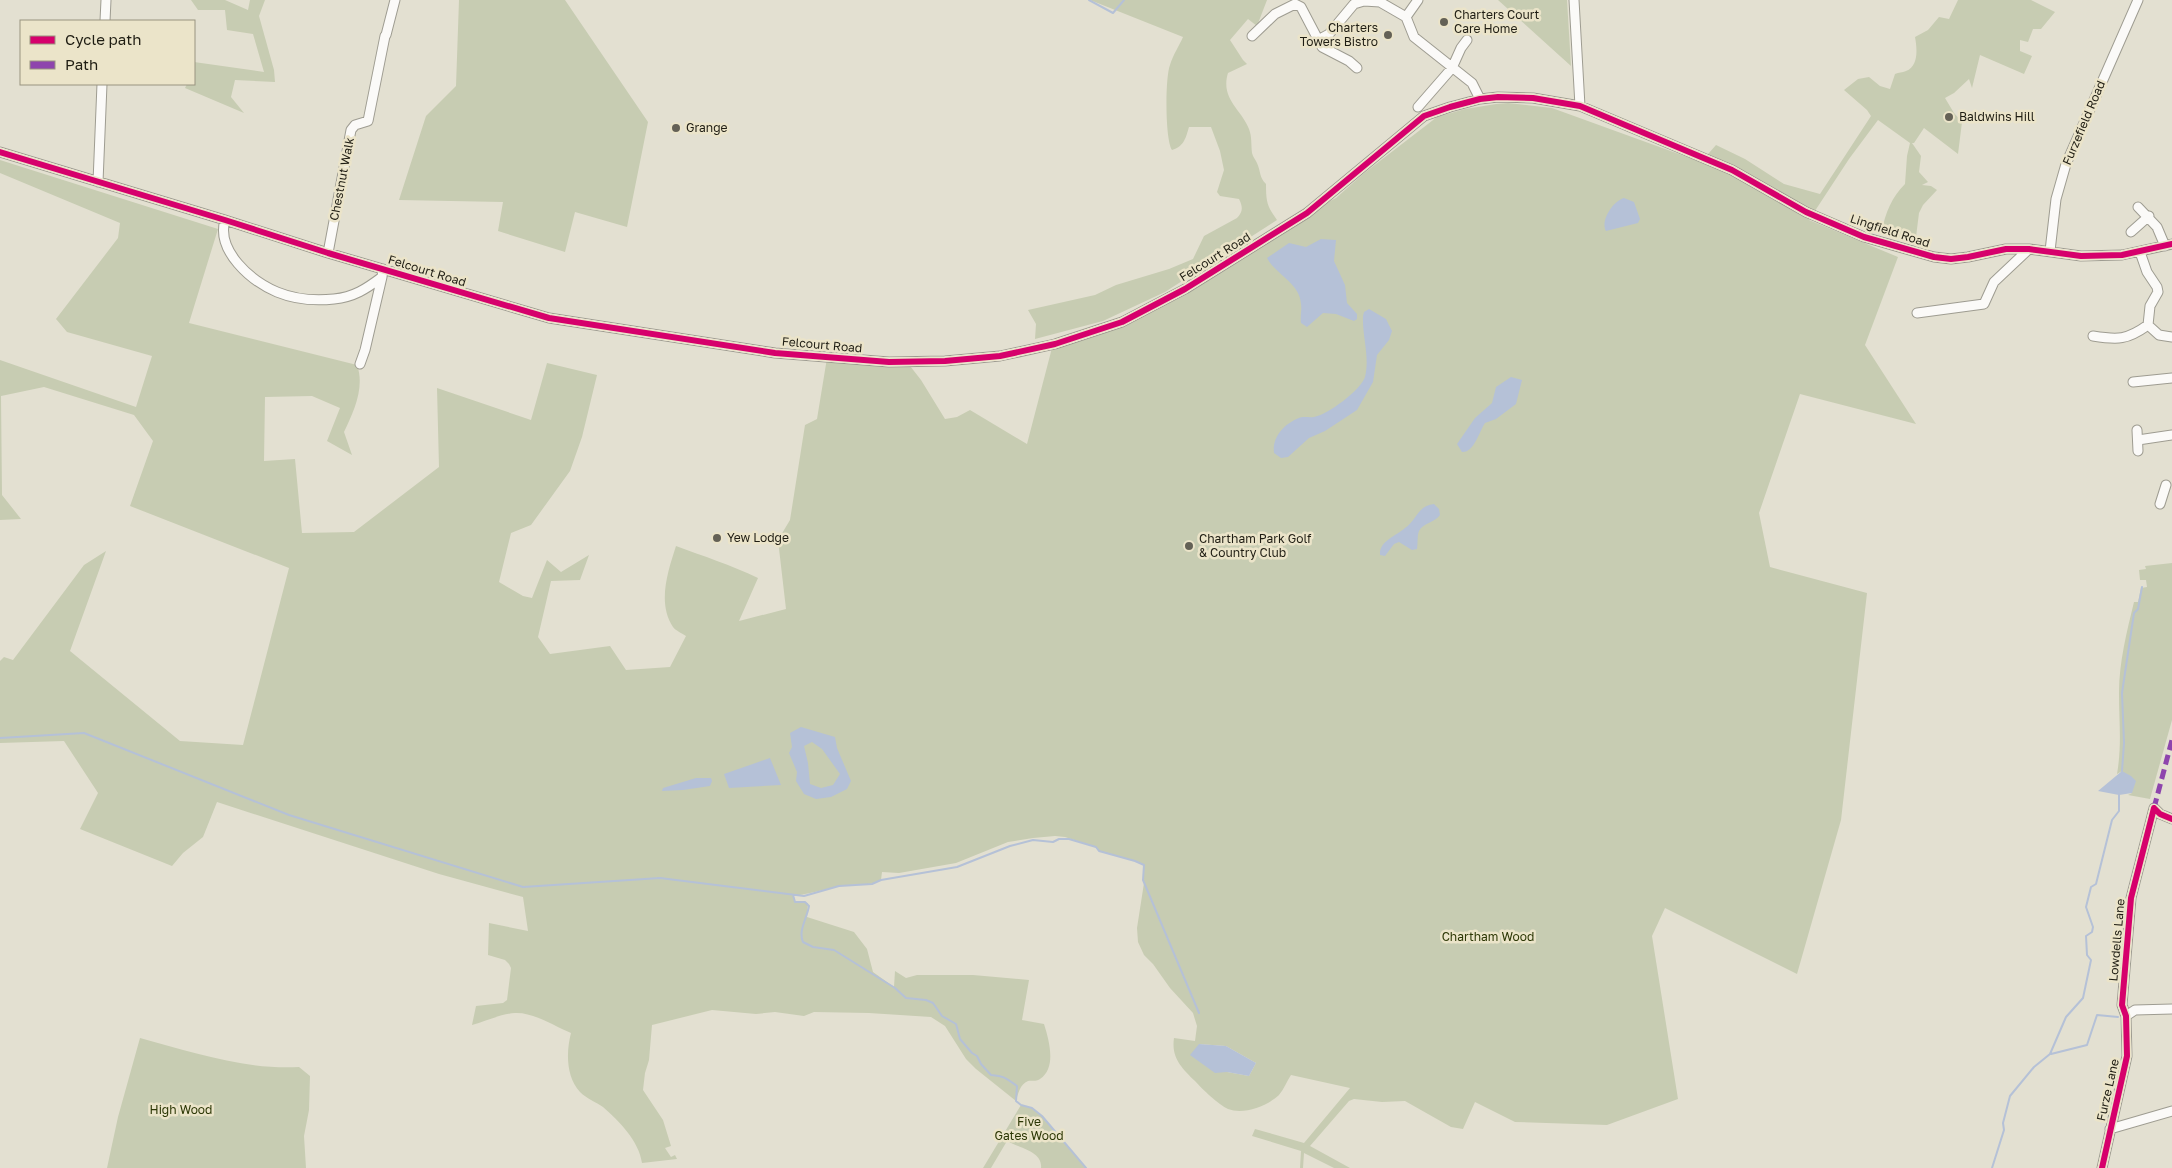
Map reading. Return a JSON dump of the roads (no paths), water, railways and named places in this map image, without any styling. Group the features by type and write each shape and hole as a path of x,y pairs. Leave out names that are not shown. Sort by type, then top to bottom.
{"street":[{"path":"105,20 106,0"},
{"name":"Chestnut Walk","path":"328,253 352,130 355,125 368,121 384,36 395,0"},
{"path":"1406,17 1418,0"},
{"path":"1574,0 1580,106"},
{"name":"Furzefield Road","path":"2050,252 2056,199 2066,164 2138,0"},
{"path":"1318,40 1329,34 1354,4 1364,1 1380,1 1406,17 1414,37 1472,83 1480,99"},
{"path":"1252,36 1275,14 1295,4 1301,6 1322,47 1349,61 1357,68"},
{"path":"1418,108 1452,68 1461,48 1467,40"},
{"path":"98,182 102,85"},
{"name":"Felcourt Road","path":"0,152 225,220 383,273 549,318 719,345 793,354 889,362 945,362 1000,356 1088,334 1122,322 1154,306 1307,213 1424,116 1438,110 1480,99 1533,98 1580,106 1594,113"},
{"name":"Lingfield Road","path":"1594,113 1732,170 1806,212 1864,237 1934,257 1951,259 2006,249 2029,249 2094,256 2140,252 2168,245"},
{"path":"2138,207 2149,216 2168,245"},
{"path":"2131,232 2149,216"},
{"path":"225,220 223,227 225,241 236,261 244,270 276,292 310,300 334,299 364,291 383,273"},
{"path":"1917,313 1984,304 1994,282 2029,249"},
{"path":"2093,336 2114,339 2133,336 2148,325 2150,306 2158,292 2157,287 2146,272 2140,252"},
{"path":"360,364 383,273"},
{"path":"2148,325 2159,336 2172,337"},
{"path":"2133,382 2172,378"},
{"path":"2137,430 2138,451"},
{"path":"2138,440 2172,435"},
{"path":"2165,501 2166,485"},
{"name":"Lowdells Lane","path":"2126,1016 2122,1005 2131,898 2154,808 2160,814 2172,818"},
{"path":"2126,1016 2135,1010 2172,1010"},
{"name":"Furze Lane","path":"2102,1168 2127,1056 2126,1016"},
{"path":"2110,1129 2172,1111"}],"water":[{"path":"1624,198 1634,202 1640,219 1638,223 1606,231 1606,217 1612,207"},
{"path":"1321,239 1336,240 1334,261 1345,285 1347,303 1357,314 1357,319 1354,321 1336,314 1323,313 1307,327 1301,323 1300,297 1296,290 1267,258 1289,243 1306,247"},
{"path":"1369,309 1386,319 1392,331 1389,340 1377,355 1373,382 1357,410 1325,431 1309,438 1288,457 1281,458 1274,453 1274,447 1277,436 1284,427 1299,418 1314,417 1327,412 1351,395 1365,377 1367,362 1363,316 1364,312"},
{"path":"1511,377 1522,380 1516,404 1496,419 1485,423 1473,446 1462,452 1457,444 1475,418 1492,403 1496,387"},
{"path":"1434,504 1439,509 1440,515 1421,528 1418,535 1417,549 1412,550 1399,542 1394,544 1385,556 1380,555 1380,550 1385,542 1409,525 1424,507"},
{"path":"801,727 835,737 837,748 851,781 847,789 831,797 816,799 804,794 796,781 797,772 789,753 792,747 790,733","holes":["812,742 822,749 840,774 833,785 821,788 810,784 804,746"]},
{"path":"770,758 781,785 729,788 724,774"},
{"path":"2122,771 2136,781 2132,793 2119,795 2098,791"},
{"path":"696,778 711,778 712,781 710,786 662,791 663,788"},
{"path":"1199,1044 1226,1046 1256,1063 1249,1076 1227,1072 1215,1073 1190,1055"}],"waterway":[{"path":"1089,0 1113,13 1124,0"},
{"path":"2122,771 2124,743 2122,693 2134,613 2138,609 2142,587"},
{"path":"0,738 84,733 289,815 523,887 660,878 804,896 839,886 872,884 881,880 957,867 1010,846 1033,840 1053,842 1059,839 1069,839 1096,847 1099,851 1144,865 1143,880 1199,1013"},
{"path":"1992,1168 2004,1130 2003,1123 2010,1096 2034,1067 2050,1054 2066,1017 2083,998 2091,960 2087,955 2086,936 2092,932 2093,927 2086,907 2091,887 2096,884 2112,820 2119,811 2119,795"},
{"path":"793,895 795,902 805,902 809,906 802,929 803,942 813,947 834,950 895,988 906,998 926,1000 933,1003 942,1016 956,1024 960,1039 977,1056 981,1064 991,1075 1005,1078 1017,1086 1016,1101 1021,1105 1032,1108 1042,1116 1086,1168"},
{"path":"2051,1054 2087,1045 2097,1015 2118,1017"}],"place":[{"name":"Charters Court Care Home","path":"1444,22"},
{"name":"Charters Towers Bistro","path":"1388,35"},
{"name":"Baldwins Hill","path":"1949,117"},
{"name":"Grange","path":"676,128"},
{"name":"Yew Lodge","path":"717,538"},
{"name":"Chartham Park Golf & Country Club","path":"1189,546"}],"park label":[{"name":"Chartham Wood","path":"1488,937"},
{"name":"High Wood","path":"181,1110"},
{"name":"Five Gates Wood","path":"1029,1129"}]}
